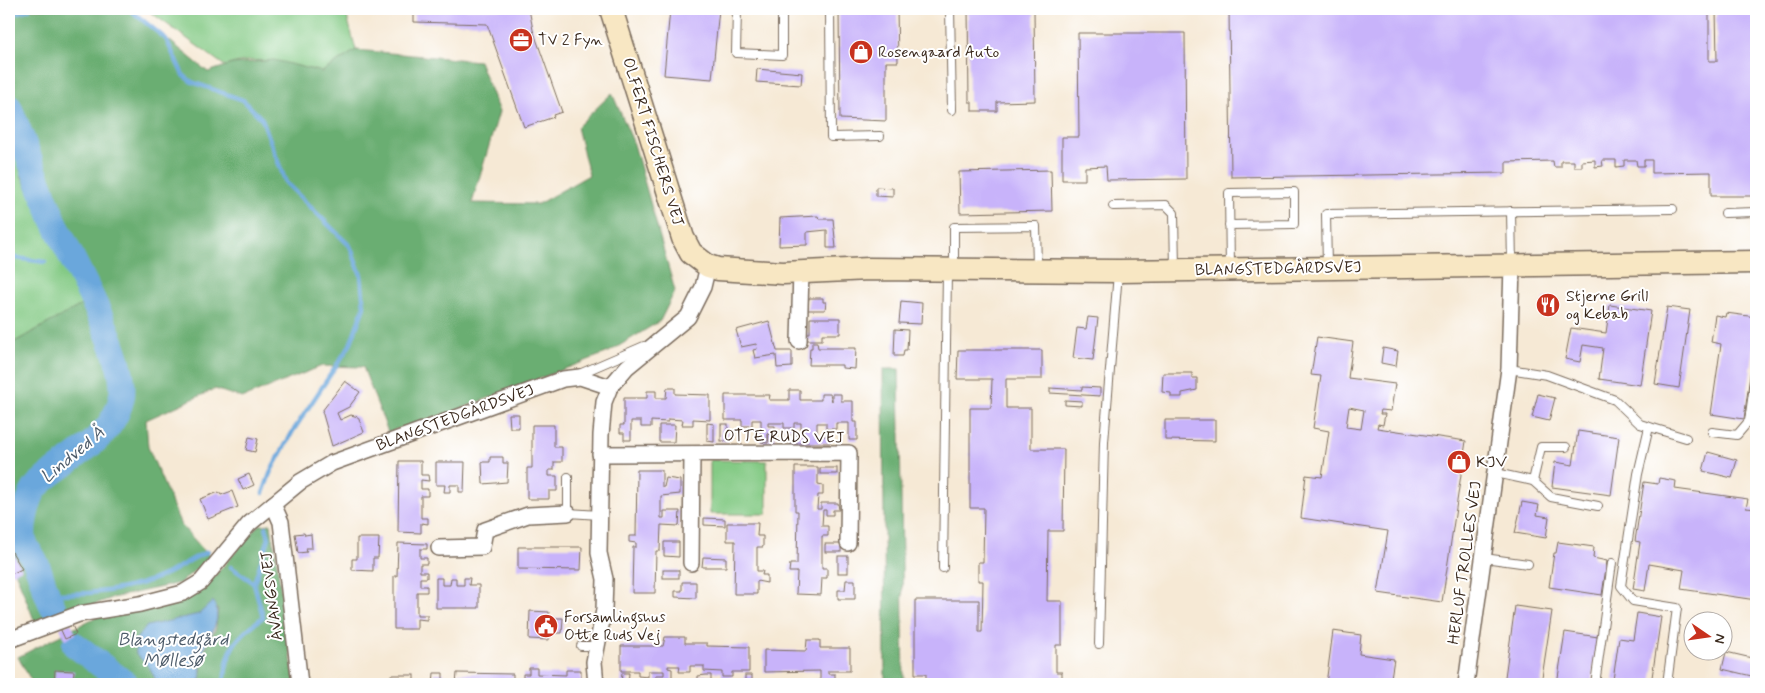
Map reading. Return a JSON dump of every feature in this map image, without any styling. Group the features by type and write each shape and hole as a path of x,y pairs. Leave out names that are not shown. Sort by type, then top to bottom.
{"street":[{"name":"OLFERT FISCHERS VEJ","path":"611,9 683,238 692,253 708,266"},
{"name":"BLANGSTEDGÅRDSVEJ","path":"708,266 718,270 749,272 869,269 1119,271 1756,262"},
{"path":"596,684 594,662 588,646 604,610 605,587 599,553 600,454 602,418 610,386 638,356 688,317 703,287 708,266"},
{"name":"HERLUF TROLLES VEJ","path":"1466,684 1509,369 1512,266"},
{"path":"799,341 800,272"},
{"name":"BLANGSTEDGÅRDSVEJ","path":"9,640 63,618 140,604 183,593 195,587 249,524 310,474 332,463 563,380 580,377 610,386"},
{"name":"OTTE RUDS VEJ","path":"600,454 849,453 848,543"},
{"path":"692,454 692,563"},
{"name":"ÅVANGSVEJ","path":"273,504 281,522 300,684"},
{"path":"439,548 482,547 486,530 528,514 568,513"}],"lane":[{"path":"737,9 736,53 782,55 782,9"},
{"path":"830,9 830,137 880,136"},
{"path":"950,9 952,110"},
{"path":"1230,225 1294,224 1294,192 1229,193 1230,270"},
{"path":"1113,206 1166,205 1174,213 1175,270"},
{"path":"1327,269 1326,214 1673,209"},
{"path":"1511,211 1512,266"},
{"path":"1725,213 1756,212"},
{"path":"943,568 951,271 954,227 1036,226 1037,271"},
{"path":"1099,644 1104,442 1119,271"},
{"path":"563,380 598,367 664,336"},
{"path":"1509,369 1547,375 1615,400 1640,424 1686,438"},
{"path":"1712,432 1737,436 1749,421 1756,371"},
{"path":"1649,427 1638,474 1621,586 1633,600 1677,608 1667,684"},
{"path":"1533,481 1541,447 1566,447"},
{"path":"1496,474 1533,481 1551,497 1598,506"},
{"path":"568,477 568,513 600,515"},
{"path":"1484,558 1528,564"},
{"path":"1595,684 1612,563"}],"green space":[{"path":"9,9 131,9 208,72 232,64 274,60 322,72 356,50 479,61 499,112 472,203 538,204 589,175 577,127 612,93 634,144 675,291 660,321 609,352 460,409 388,432 363,367 322,366 242,398 215,389 146,420 148,447 181,525 210,557 180,583 112,598 36,625 9,555 9,345 83,304 22,177 9,127"},
{"path":"146,9 345,9 356,50 322,72 286,63 261,61 237,62 225,66"},
{"path":"9,127 22,177 83,304 9,345"},
{"path":"883,369 899,369 904,684 885,684"},
{"path":"710,460 767,461 767,514 710,514"},
{"path":"271,524 295,684 201,684 202,656 216,628 218,609 182,619 136,654 149,667 158,684 33,684 18,657 96,617 184,601 212,579 259,525"}],"water":[{"name":"Blangstedgård Møllesø","path":"213,601 217,616 216,623 202,656 201,684 158,684 149,667 136,654 135,640 147,626 199,614"}],"building":[{"path":"414,9 529,9 533,30 562,112 553,115 554,117 524,127 487,24 414,22"},
{"path":"670,9 719,9 712,79 664,75"},
{"path":"839,9 897,9 898,62 886,62 886,121 840,119"},
{"path":"968,9 1034,9 1035,101 997,102 997,111 972,111 972,102 969,102"},
{"path":"1229,9 1576,9 1576,11 1709,9 1709,61 1717,61 1716,9 1756,9 1756,196 1711,196 1711,172 1652,173 1652,160 1644,160 1644,166 1637,166 1636,160 1624,160 1624,166 1616,167 1616,160 1602,160 1603,166 1595,167 1595,160 1582,161 1582,167 1574,167 1574,161 1561,161 1561,167 1554,167 1553,161 1506,162 1506,173 1231,177"},
{"path":"1078,33 1185,33 1186,179 1107,180 1106,166 1085,167 1085,180 1062,180 1062,137 1079,137"},
{"path":"757,69 802,73 801,85 756,82"},
{"path":"1051,170 1052,211 960,213 959,172"},
{"path":"876,187 893,188 893,197 876,196"},
{"path":"818,216 819,219 833,219 836,248 827,248 827,230 807,232 807,245 779,246 780,218"},
{"path":"809,298 823,298 823,302 826,302 825,310 807,310"},
{"path":"1544,298 1555,298 1555,309 1544,309"},
{"path":"901,301 922,303 921,324 899,323"},
{"path":"1610,305 1651,311 1640,385 1599,379 1603,348 1583,345 1580,362 1565,359 1571,328 1606,333"},
{"path":"1667,307 1690,310 1679,388 1655,384"},
{"path":"1726,313 1756,317 1756,332 1744,419 1711,414 1721,344 1711,342 1715,315 1725,317"},
{"path":"1088,317 1098,318 1093,360 1073,358 1077,328 1086,329"},
{"path":"810,318 840,318 840,334 822,334 822,340 806,340 806,333 810,333"},
{"path":"769,321 777,351 792,351 792,367 777,368 776,355 755,358 753,350 757,349 756,344 741,347 736,330"},
{"path":"895,329 908,330 907,350 904,350 903,356 894,356"},
{"path":"1317,337 1353,342 1348,378 1395,384 1391,411 1381,410 1380,414 1385,414 1383,425 1378,424 1377,428 1466,441 1442,602 1378,593 1388,531 1301,518 1306,475 1322,477 1329,431 1313,428 1321,376 1311,375","holes":["1349,407 1364,410 1361,429 1346,427"]},
{"path":"812,342 817,342 818,348 856,348 855,369 842,368 842,365 809,365"},
{"path":"1383,348 1398,351 1396,366 1381,363"},
{"path":"958,350 1042,350 1042,379 1006,379 1006,408 1031,408 1031,449 1064,449 1063,531 1048,531 1047,601 1062,601 1062,645 1056,645 1056,672 1062,672 1062,684 926,684 926,674 915,674 915,600 979,600 979,632 982,632 983,581 978,581 978,562 983,562 984,508 970,508 970,408 991,408 992,379 957,379"},
{"path":"1163,373 1192,373 1192,378 1197,378 1197,390 1182,393 1182,397 1171,397 1171,393 1162,392"},
{"path":"345,381 360,392 349,407 337,413 340,420 351,415 358,417 364,432 332,446 322,411"},
{"path":"1082,387 1100,388 1100,396 1050,393 1050,388 1082,390"},
{"path":"667,388 675,388 675,394 710,395 710,420 693,419 693,425 682,425 683,420 668,419 668,422 651,421 651,427 641,427 641,421 631,421 631,440 624,440 624,433 620,433 620,425 624,425 624,398 647,398 647,391 656,391 656,398 666,398"},
{"path":"789,390 800,390 800,400 821,400 821,394 830,394 832,401 832,394 841,394 841,401 853,401 853,422 857,422 857,440 849,440 849,423 836,423 836,429 826,429 826,423 817,423 817,436 831,436 830,443 789,443 789,435 801,435 801,423 794,423 794,428 784,428 784,423 768,423 768,426 775,426 775,441 769,441 768,433 768,443 761,442 761,420 752,420 752,426 742,426 742,420 725,420 725,395 770,395 769,400 789,400"},
{"path":"1538,394 1555,398 1549,421 1532,417"},
{"path":"1065,400 1082,401 1082,406 1065,405"},
{"path":"509,414 519,414 519,428 510,428"},
{"path":"1165,420 1215,420 1215,441 1165,440"},
{"path":"707,423 714,424 714,442 707,441"},
{"path":"721,424 728,424 728,441 721,441"},
{"path":"532,425 554,425 554,447 562,447 562,462 554,462 554,470 549,470 549,476 557,476 557,491 549,491 549,499 527,499 527,468 532,468"},
{"path":"659,425 675,425 674,442 659,442"},
{"path":"1578,431 1619,437 1611,495 1552,487 1555,462 1573,465"},
{"path":"249,437 258,439 255,452 246,450"},
{"path":"1708,452 1737,460 1732,478 1703,471"},
{"path":"490,457 503,457 503,463 508,463 507,482 483,484 482,462 490,462"},
{"path":"399,461 421,461 421,475 428,475 429,481 421,480 421,489 428,489 428,496 421,496 421,518 428,518 428,524 421,523 421,533 398,532"},
{"path":"436,462 465,462 464,492 459,492 459,485 450,485 450,492 444,492 445,485 436,485"},
{"path":"795,467 818,467 818,484 823,485 823,495 818,495 817,509 821,509 821,503 838,503 839,510 833,510 833,515 826,515 826,510 823,510 822,526 828,526 828,536 822,536 822,568 827,568 827,578 822,578 821,595 796,594 797,572 789,572 790,564 797,564 798,511 795,511"},
{"path":"820,468 837,468 837,474 820,474"},
{"path":"637,470 662,470 662,487 664,487 666,478 680,480 680,494 661,496 661,518 664,518 664,511 680,511 679,526 661,525 660,551 656,551 655,593 632,593 633,547 636,547 636,543 629,542 629,536 636,536"},
{"path":"249,474 254,485 243,490 238,479"},
{"path":"1659,478 1676,481 1675,489 1748,499 1746,508 1756,509 1756,600 1681,589 1684,570 1649,564 1645,591 1633,589 1640,542 1635,541 1644,482 1658,484"},
{"path":"232,491 238,507 208,519 200,499 219,492 221,495"},
{"path":"1522,502 1539,505 1537,515 1549,517 1546,538 1515,533"},
{"path":"704,518 725,519 725,526 704,525"},
{"path":"727,523 758,523 757,536 763,536 763,547 757,547 757,571 763,571 762,575 767,575 767,583 757,581 757,594 734,594 735,541 727,541"},
{"path":"304,533 305,535 311,534 312,548 306,548 307,552 298,553 295,534"},
{"path":"357,538 379,538 378,558 373,558 373,571 352,570 352,559 357,559"},
{"path":"664,542 679,542 679,557 664,556"},
{"path":"1558,542 1594,547 1593,558 1607,561 1602,595 1549,587 1554,553 1556,553"},
{"path":"398,543 427,544 427,549 420,549 420,558 427,558 427,564 420,564 420,572 427,572 427,578 420,578 420,586 427,586 427,592 417,592 417,615 427,615 427,620 417,619 417,629 394,629 394,576 397,576"},
{"path":"825,544 841,544 841,552 825,552"},
{"path":"518,547 582,547 581,570 518,569"},
{"path":"12,552 22,569 9,575 9,554"},
{"path":"838,556 848,556 848,573 838,573"},
{"path":"703,557 726,558 726,567 702,567"},
{"path":"663,570 679,570 679,578 663,578"},
{"path":"436,578 442,578 442,585 450,585 451,578 456,578 456,585 464,585 464,578 470,578 469,585 479,585 479,608 436,608"},
{"path":"846,580 855,580 855,599 838,599 838,590 845,590"},
{"path":"682,582 696,582 696,598 675,597 675,591 682,591"},
{"path":"1515,606 1552,611 1541,684 1504,684"},
{"name":"Forsamlingshus Otte Ruds Vej","path":"530,611 549,612 549,618 563,618 562,633 549,633 549,640 529,639"},
{"path":"1637,613 1661,617 1651,684 1613,680 1619,638 1633,640"},
{"path":"71,623 76,634 65,639 60,628"},
{"path":"1333,631 1361,635 1359,654 1394,659 1390,684 1326,684"},
{"path":"1565,632 1598,637 1591,684 1557,684"},
{"path":"665,637 685,637 685,643 707,643 707,646 749,647 749,672 732,672 732,677 722,677 722,672 704,671 704,666 690,666 690,672 679,672 680,666 668,666 668,668 672,669 672,684 656,684 656,675 664,675 664,671 648,671 648,677 638,676 638,671 621,671 621,646 663,646"},
{"path":"807,640 820,640 820,648 850,648 850,671 828,671 828,674 835,674 835,684 820,684 820,671 764,672 764,650 806,651"},
{"path":"1732,653 1756,659 1756,677 1722,669 1724,660 1732,660"},
{"path":"529,668 537,668 537,674 566,675 566,670 581,670 581,684 523,684 523,674 529,674"},
{"path":"55,670 74,671 73,684 54,684"},
{"path":"434,673 443,673 443,684 433,684"},
{"path":"457,673 513,674 513,684 456,684"},
{"path":"622,673 629,673 628,684 621,684"},
{"path":"391,675 414,675 414,684 391,684"},
{"path":"711,675 711,684 698,684 698,676"},
{"path":"745,675 752,675 752,684 745,684"}],"waterway":[{"path":"9,15 29,9"},
{"path":"129,9 166,39 183,75 192,82 243,100 262,119 286,183 350,246 361,275 364,307 350,345 293,431 271,471 263,493"},
{"name":"Lindved Å","path":"9,107 52,216 107,331 121,377 122,395 118,410 110,424 89,446 39,484 32,495 26,511 24,541 40,572 53,607"},
{"path":"9,257 45,262"},
{"path":"254,583 269,538 266,527"},
{"name":"Lindved Å","path":"46,593 91,593 138,585 166,574 207,552"},
{"name":"Lindved Å","path":"224,684 227,661 234,645 245,632 263,617 254,583 231,567"},
{"path":"75,645 126,684"}],"place":[{"name":"TV 2 Fyn","path":"521,40"},
{"name":"Rosengaard Auto","path":"861,52"},
{"name":"Stjerne Grill og Kebab","path":"1548,305"},
{"name":"KJV","path":"1459,462"},
{"name":"Forsamlingshus Otte Ruds Vej","path":"546,626"}]}
